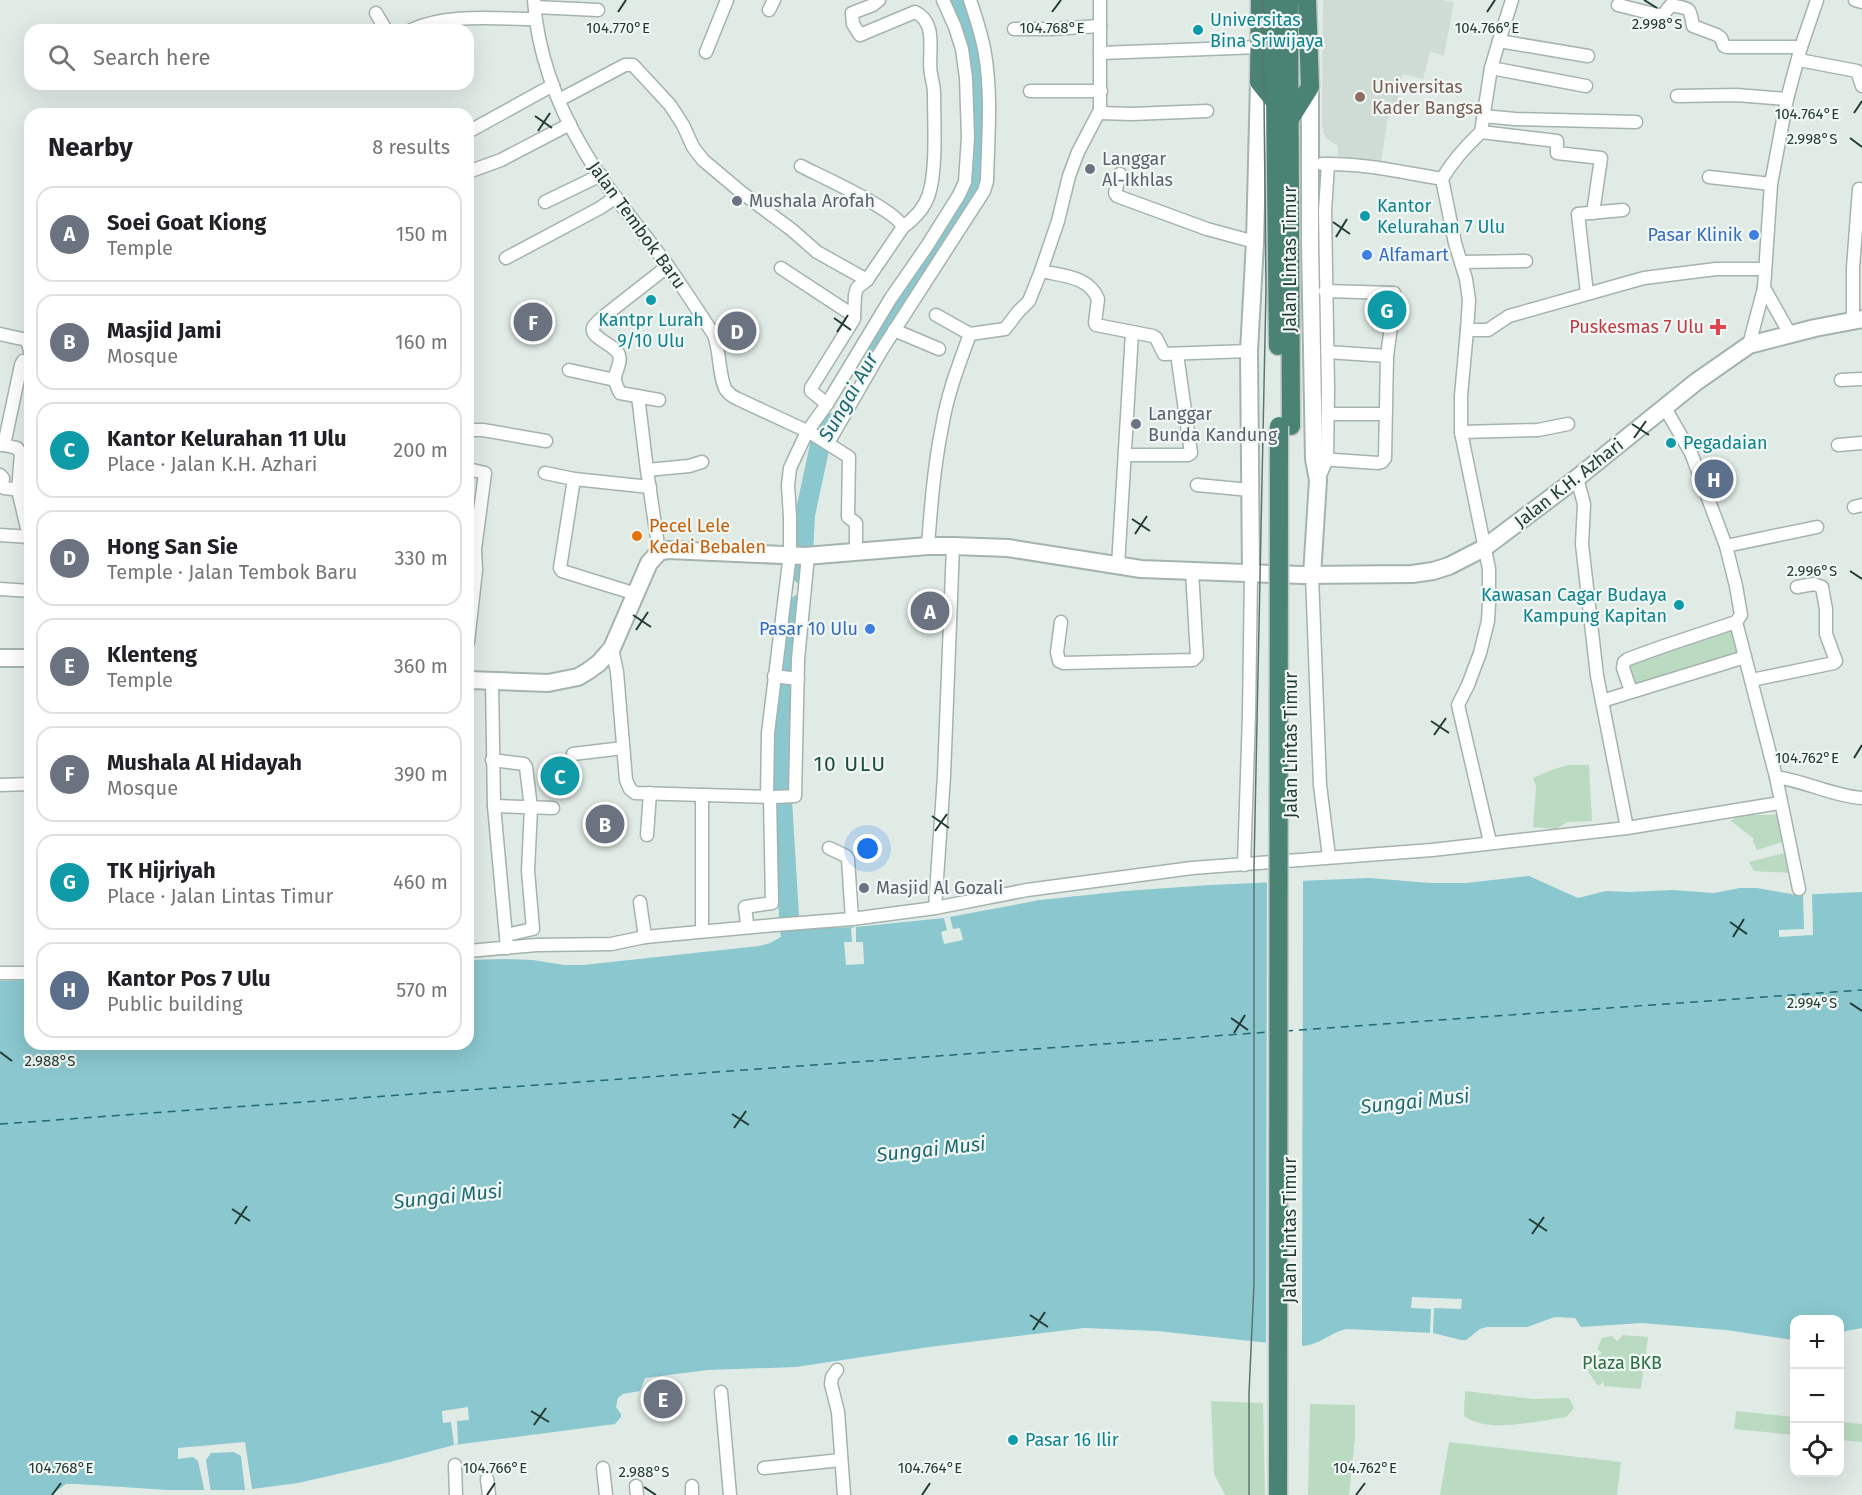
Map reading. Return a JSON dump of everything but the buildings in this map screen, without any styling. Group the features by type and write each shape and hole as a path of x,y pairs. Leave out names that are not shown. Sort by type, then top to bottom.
{"highway":[{"path":"1260,0 1259,82 1275,102"},
{"path":"1290,0 1310,87 1290,119"},
{"name":"Jalan Lintas Timur","path":"1290,0 1275,102 1285,426 1290,1495"},
{"name":"Jalan Lintas Timur","path":"1278,1495 1290,0"}],"street":[{"path":"706,52 727,0"},
{"path":"828,404 813,393 811,388 854,319 857,288 867,280 903,227 915,218 929,195 934,167 934,84 930,74 931,36 927,24 920,14 915,12 860,35 853,24 852,13 873,5 879,0"},
{"path":"612,648 617,672 626,780 630,789 635,793 794,796 796,793 799,555 788,478 790,468 809,432 891,298 959,195 978,179 988,84 986,54 970,0"},
{"path":"936,315 970,334 1005,329 1029,301 1058,221 1069,176 1078,152 1099,112 1101,91 1100,0"},
{"path":"1435,178 1481,132 1491,68 1512,0"},
{"path":"1749,345 1764,288 1771,184 1787,99 1817,0"},
{"path":"1855,0 1862,2"},
{"path":"828,442 894,330 981,197 968,138 966,78 962,49 949,2"},
{"path":"1618,5 1662,16 1671,5 1689,9 1693,26 1717,35 1724,46 1800,53 1859,70 1862,86"},
{"path":"426,24 535,9 598,10"},
{"name":"Jalan Tembok Baru","path":"535,9 543,59 570,124 601,175 608,202 665,268 714,335 725,389 730,395 828,442 849,457 848,517 856,523 856,551"},
{"path":"376,13 382,24"},
{"path":"1014,29 1100,26"},
{"path":"1499,41 1588,56"},
{"path":"1100,53 1260,47"},
{"path":"559,100 633,64 670,105 693,147 703,160 817,252 867,280"},
{"path":"1491,68 1586,86"},
{"path":"1244,865 1251,574 1249,351 1256,242 1259,82"},
{"path":"474,129 553,85"},
{"path":"1310,87 1310,165 1321,459"},
{"path":"1030,91 1101,91"},
{"path":"1677,96 1737,95 1787,99"},
{"path":"1099,112 1132,114 1207,111"},
{"path":"1483,116 1636,122"},
{"path":"474,170 501,160 570,124"},
{"path":"1481,132 1557,141 1557,153 1601,158 1593,213"},
{"path":"1310,165 1345,163 1435,178"},
{"path":"1328,164 1325,212 1328,414 1318,480 1312,575 1320,784 1329,857"},
{"path":"801,166 873,203 901,221 903,227"},
{"path":"1120,174 1115,193 1117,196 1207,229 1256,242"},
{"path":"545,202 601,175"},
{"path":"1709,177 1771,184"},
{"path":"1435,178 1462,262 1468,300 1461,396 1461,432 1489,572 1490,604 1480,653 1458,705 1490,843"},
{"path":"1858,320 1853,268 1859,189"},
{"path":"506,258 608,202"},
{"path":"1587,293 1578,214 1623,210"},
{"path":"1462,262 1526,261"},
{"path":"659,400 620,393 615,380 620,362 619,354 592,330 665,268"},
{"path":"781,268 854,316"},
{"path":"1467,330 1488,330 1509,316 1644,278 1716,269 1764,269"},
{"path":"1041,271 1087,283 1098,298 1095,325 1153,336 1163,353 1249,351"},
{"path":"1764,288 1790,334"},
{"path":"1321,459 1382,462 1385,458 1388,356 1395,297 1394,293 1325,291"},
{"name":"Jalan K.H. Azhari","path":"799,555 953,546 1008,548 1141,569 1312,575 1412,574 1433,571 1449,566 1484,548 1696,382 1749,345 1858,320"},
{"path":"894,330 939,349"},
{"path":"1118,566 1132,333"},
{"path":"0,334 24,339"},
{"path":"928,546 934,474 942,425 970,334"},
{"path":"1327,352 1388,356"},
{"path":"1125,455 1189,455 1191,453 1177,354"},
{"path":"0,475 3,478 4,488 24,491 21,454 17,448 2,445 21,365 24,361"},
{"path":"569,370 615,380"},
{"path":"1841,380 1862,379"},
{"path":"638,396 646,470 659,552"},
{"path":"1631,691 1623,668 1624,662 1628,659 1736,622 1740,618 1741,609 1726,546 1691,453 1665,408"},
{"path":"1328,414 1385,414"},
{"path":"1461,432 1538,430 1568,424"},
{"path":"474,430 546,441"},
{"path":"1838,445 1862,443"},
{"path":"646,470 689,466 702,462"},
{"path":"474,470 485,473 475,549 474,588"},
{"path":"545,473 650,487"},
{"path":"574,478 560,568 566,573 636,594"},
{"path":"1576,478 1583,501 1582,544 1597,676 1627,828"},
{"path":"1197,485 1250,490"},
{"path":"1726,546 1817,527"},
{"path":"0,534 24,538"},
{"path":"935,908 944,776 953,546"},
{"path":"474,680 548,683 578,677 600,663 612,648 649,563 659,552 687,550 799,555"},
{"path":"747,923 746,907 772,903 768,733 799,555"},
{"path":"1062,622 1057,652 1059,661 1063,663 1193,660 1197,656 1192,571"},
{"path":"1752,679 1836,661 1826,634 1826,609 1822,587 1814,584 1797,587"},
{"path":"0,589 24,591"},
{"path":"1736,622 1776,777 1799,889"},
{"path":"1602,701 1745,657"},
{"path":"0,658 24,658"},
{"path":"776,677 796,679"},
{"path":"492,682 494,806 507,941"},
{"path":"573,753 623,748"},
{"path":"474,949 507,941 533,930 528,872 526,767 524,764 492,760"},
{"path":"1776,777 1800,781 1844,796 1862,798"},
{"path":"0,785 24,784"},
{"path":"647,835 650,793"},
{"path":"702,795 702,928"},
{"path":"507,941 611,944 645,937 852,919 935,908 1027,890 1192,868 1329,857 1390,855 1627,828 1780,803"},
{"path":"494,806 553,808"},
{"path":"829,848 848,859 852,919"},
{"path":"640,902 645,937"},
{"path":"0,973 24,973"},
{"path":"837,1370 832,1377 831,1384 838,1412 844,1495"},
{"path":"721,1392 730,1495"},
{"path":"764,1468 842,1460"},
{"path":"455,1465 456,1495"},
{"path":"603,1468 606,1495"},
{"path":"488,1479 489,1495"}],"shaded area":[{"name":"Universitas Kader Bangsa","path":"1323,0 1441,0 1454,2 1444,55 1430,52 1423,79 1402,74 1396,115 1388,117 1381,162 1338,156 1338,146 1327,139 1323,132"}],"green space":[{"path":"1730,628 1739,652 1635,685 1628,664"},
{"path":"1569,765 1589,765 1592,821 1568,822 1556,829 1533,827 1536,786 1533,778"},
{"path":"1777,814 1782,842 1757,850 1754,839 1731,821 1747,815"},
{"path":"1784,853 1791,873 1754,871 1749,862"},
{"name":"Plaza BKB","path":"1623,1335 1648,1337 1641,1389 1604,1386 1604,1382 1598,1386 1587,1370 1599,1365 1594,1359 1602,1353 1597,1349 1602,1338 1612,1336 1617,1341"},
{"path":"1465,1391 1533,1399 1569,1398 1574,1408 1566,1417 1513,1425 1486,1424 1464,1416"},
{"path":"1211,1401 1263,1403 1265,1495 1225,1495 1214,1474"},
{"path":"1310,1404 1355,1405 1355,1438 1349,1495 1308,1495"},
{"path":"1736,1411 1790,1417 1790,1435 1734,1429"},
{"path":"1844,1422 1862,1424 1862,1442 1844,1440"},
{"path":"1449,1442 1621,1462 1617,1495 1440,1495"}],"water":[{"name":"Sungai Musi","path":"1529,876 1578,898 1606,891 1672,890 1714,893 1740,888 1757,888 1797,895 1862,892 1862,1328 1844,1332 1844,1315 1790,1315 1790,1339 1726,1330 1642,1323 1581,1327 1575,1318 1555,1317 1527,1327 1487,1327 1480,1329 1466,1340 1433,1333 1347,1329 1313,1344 1299,1346 1157,1331 1084,1328 929,1347 796,1367 708,1370 645,1378 640,1391 623,1394 618,1398 616,1407 621,1417 615,1424 454,1445 298,1483 245,1490 168,1490 66,1484 51,1495 0,1495 0,981 24,980 24,1050 474,1050 474,960 533,960 564,965 583,965 759,946 799,929 856,927 944,918 1040,900 1125,891 1369,878 1430,883 1466,883"}],"pier":[{"path":"1303,878 1302,1349 1299,1349 1266,1346 1267,879"},
{"path":"1812,893 1813,935 1779,937 1779,930 1804,929 1803,894"},
{"path":"950,917 953,929 960,928 963,940 944,944 941,932 947,930 944,918"},
{"path":"856,927 856,942 863,942 864,964 846,965 844,942 852,942 851,928"},
{"path":"1412,1297 1462,1299 1461,1309 1434,1308 1433,1333 1430,1333 1431,1309 1411,1308"},
{"path":"468,1407 469,1420 457,1421 458,1444 454,1445 451,1422 443,1423 442,1411"},
{"path":"245,1442 252,1489 245,1490 241,1456 234,1452 211,1453 206,1460 211,1493 205,1493 198,1461 193,1457 178,1459 178,1448"}],"waterway":[{"name":"Sungai Aur","path":"873,354 929,259 966,206 978,184 981,158 974,40 957,0"},
{"name":"Sungai Aur","path":"802,574 805,515 820,445 833,423"},
{"name":"Sungai Aur","path":"790,932 780,767 781,704 800,604"}],"ferry route":[{"path":"1285,1031 1862,990"},
{"path":"0,1124 1269,1032"}],"tram line":[{"path":"1249,1495 1249,1393 1254,1284 1254,866 1266,290 1263,0"}],"place":[{"name":"Universitas Bina Sriwijaya","path":"1198,30"},
{"name":"Universitas Kader Bangsa","path":"1360,97"},
{"name":"Langgar Al-Ikhlas","path":"1090,169"},
{"name":"Mushala Arofah","path":"737,201"},
{"name":"Kantor Kelurahan 7 Ulu","path":"1365,216"},
{"name":"Pasar Klinik","path":"1754,235"},
{"name":"Alfamart","path":"1367,255"},
{"name":"Kantpr Lurah 9/10 Ulu","path":"651,300"},
{"name":"TK Hijriyah","path":"1387,310"},
{"name":"Mushala Al Hidayah","path":"533,322"},
{"name":"Puskesmas 7 Ulu","path":"1718,327"},
{"name":"Hong San Sie","path":"737,331"},
{"name":"Langgar Bunda Kandung","path":"1136,424"},
{"name":"Pegadaian","path":"1671,443"},
{"name":"Kantor Pos 7 Ulu","path":"1714,479"},
{"name":"Pecel Lele Kedai Bebalen","path":"637,536"},
{"name":"Kawasan Cagar Budaya Kampung Kapitan","path":"1679,605"},
{"name":"Soei Goat Kiong","path":"930,611"},
{"name":"Pasar 10 Ulu","path":"870,629"},
{"name":"Kantor Kelurahan 11 Ulu","path":"560,776"},
{"name":"Masjid Jami","path":"605,824"},
{"name":"Masjid Al Gozali","path":"864,888"},
{"name":"Klenteng","path":"663,1399"},
{"name":"Pasar 16 Ilir","path":"1013,1440"}],"district":[{"name":"10 ULU","path":"850,764"}]}
